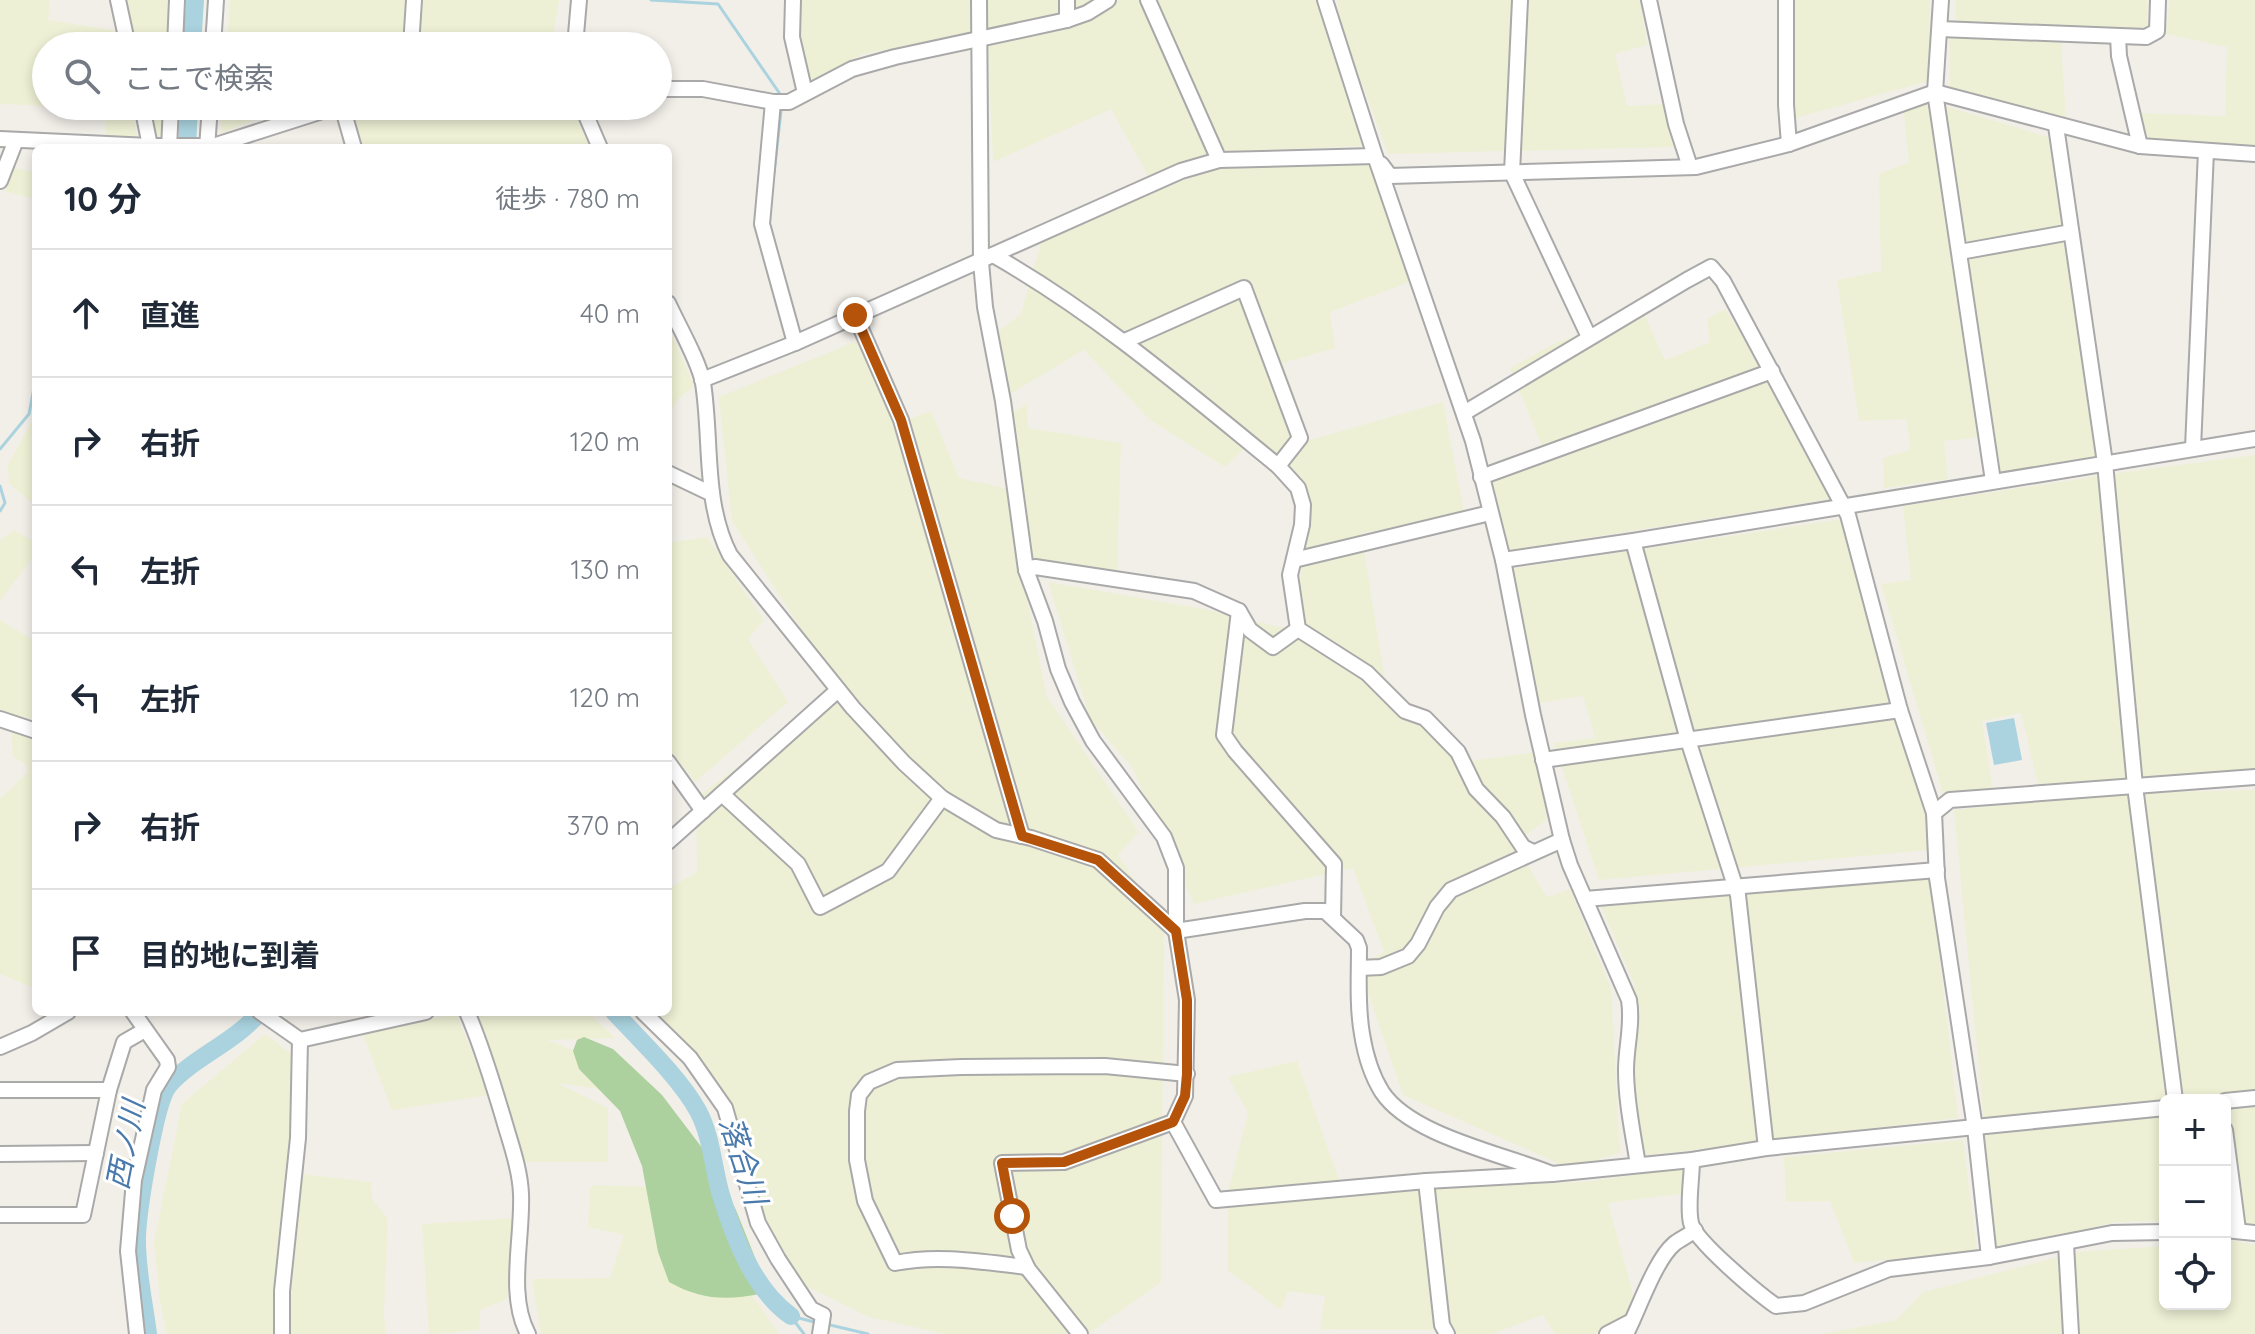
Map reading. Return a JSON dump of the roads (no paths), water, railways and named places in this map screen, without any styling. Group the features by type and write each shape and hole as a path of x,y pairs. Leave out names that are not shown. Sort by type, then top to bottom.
{"street":[{"path":"118,0 125,32"},
{"path":"176,32 177,0"},
{"path":"214,32 216,0"},
{"path":"412,32 414,0"},
{"path":"576,32 579,0"},
{"path":"793,0 792,37 805,93"},
{"path":"979,0 987,258 985,307 1003,401 1026,570 1072,702 1093,741 1164,837 1173,854 1176,868 1176,931 1187,1000 1185,1096 1173,1122 1064,1162 1002,1163 1014,1231 1027,1267 1080,1334"},
{"path":"1067,0 1067,20"},
{"path":"672,89 703,89 789,102 852,69 1067,20 1087,13 1108,0"},
{"path":"1148,0 1219,160"},
{"path":"1325,0 1464,413 1503,560 1562,840 1629,1000 1626,1095 1638,1165"},
{"path":"1520,0 1512,173 1589,337"},
{"path":"1649,0 1676,124 1690,167"},
{"path":"1786,0 1789,144"},
{"path":"1941,0 1935,92 1993,481"},
{"path":"1940,29 2146,37 2157,31 2158,0"},
{"path":"2118,36 2119,56 2140,146"},
{"path":"1375,156 1390,176 1690,167 1789,144 1935,92 2140,146 2255,154"},
{"path":"773,102 762,224 795,343"},
{"path":"145,120 150,144"},
{"path":"171,120 172,144"},
{"path":"208,144 209,120"},
{"path":"218,144 295,120"},
{"path":"345,120 353,144"},
{"path":"588,120 598,144"},
{"path":"2056,126 2105,463 2135,786 2174,1094"},
{"path":"0,139 105,144"},
{"path":"0,181 16,140"},
{"path":"2193,448 2206,151"},
{"path":"702,380 795,343 1181,171 1219,160 1375,156"},
{"path":"1960,252 2071,232"},
{"path":"987,258 1046,285 1125,341 1278,466 1298,488 1303,505 1302,525 1290,575 1298,629 1367,673 1405,711 1425,718 1458,752 1476,789 1503,817 1523,847 1533,852"},
{"path":"1464,413 1711,267 1723,281 1844,507 1900,710 1934,813 1937,870 1975,1128 1989,1257"},
{"path":"1125,341 1244,288 1300,438 1278,466"},
{"path":"672,312 702,380 712,494 721,539 730,555 838,690 904,763 942,798 996,830 1098,860 1176,931"},
{"path":"855,315 901,420 1022,836"},
{"path":"1481,477 1772,371"},
{"path":"1503,560 2255,439"},
{"path":"672,475 712,494"},
{"path":"1294,560 1490,513"},
{"path":"1633,541 1688,740 1738,895 1766,1148"},
{"path":"1026,570 1035,567 1194,591 1239,611 1250,630 1273,647 1298,629"},
{"path":"1239,611 1224,735 1334,864 1333,917"},
{"path":"672,838 838,690"},
{"path":"1543,760 1900,710"},
{"path":"0,719 32,730"},
{"path":"672,768 703,811"},
{"path":"1934,813 1950,800 2255,777"},
{"path":"722,794 798,864 820,907 888,871 942,798"},
{"path":"1359,968 1381,967 1408,956 1451,890 1562,840"},
{"path":"1585,899 1937,870"},
{"path":"1176,931 1305,911 1325,911 1356,940 1365,1049 1382,1092 1393,1105 1414,1122 1552,1174"},
{"path":"0,1047 61,1016"},
{"path":"136,1016 167,1060 168,1067 154,1090 134,1180 128,1251 137,1334"},
{"path":"265,1016 300,1040 408,1016"},
{"path":"469,1016 481,1044 518,1168 521,1209 517,1298 528,1334"},
{"path":"647,1016 690,1058 725,1108 758,1223 811,1309 823,1315 820,1328"},
{"path":"0,1215 83,1215 109,1090 124,1042 145,1030"},
{"path":"282,1334 282,1291 298,1138 300,1040"},
{"path":"1027,1267 964,1259 919,1258 895,1263 865,1201 857,1160 859,1095 869,1082 897,1070 961,1067 1105,1066 1187,1074"},
{"path":"0,1090 109,1090"},
{"path":"2231,1100 2255,1098"},
{"path":"1173,1122 1216,1200 1426,1181 1552,1174 1692,1160 1766,1148 2159,1109"},
{"path":"0,1154 96,1153"},
{"path":"1692,1160 1691,1225 1706,1244 1776,1306 1804,1303 1889,1269 1989,1257 2112,1233 2159,1232"},
{"path":"2228,1166 2232,1230 2255,1233"},
{"path":"1426,1181 1442,1325 1447,1334"},
{"path":"1607,1334 1630,1328 1663,1258 1675,1243 1695,1230"},
{"path":"2066,1244 2071,1334"}],"water":[{"path":"2014,718 2022,760 1994,765 1986,723"}],"waterway":[{"name":"西ノ川","path":"193,32 195,0"},
{"path":"651,0 718,4 780,94"},
{"path":"774,173 781,111"},
{"name":"西ノ川","path":"187,144 188,120"},
{"path":"0,449 29,414 32,398"},
{"path":"0,486 5,503 0,511"},
{"name":"西ノ川","path":"148,1334 137,1236 158,1112 169,1085 179,1075 256,1016"},
{"name":"落合川","path":"618,1016 671,1073 698,1111 709,1142 721,1195 739,1245 766,1292 791,1316"},
{"path":"791,1316 818,1323"},
{"name":"落合川","path":"792,1318 804,1334"},
{"path":"826,1324 868,1334"}]}
